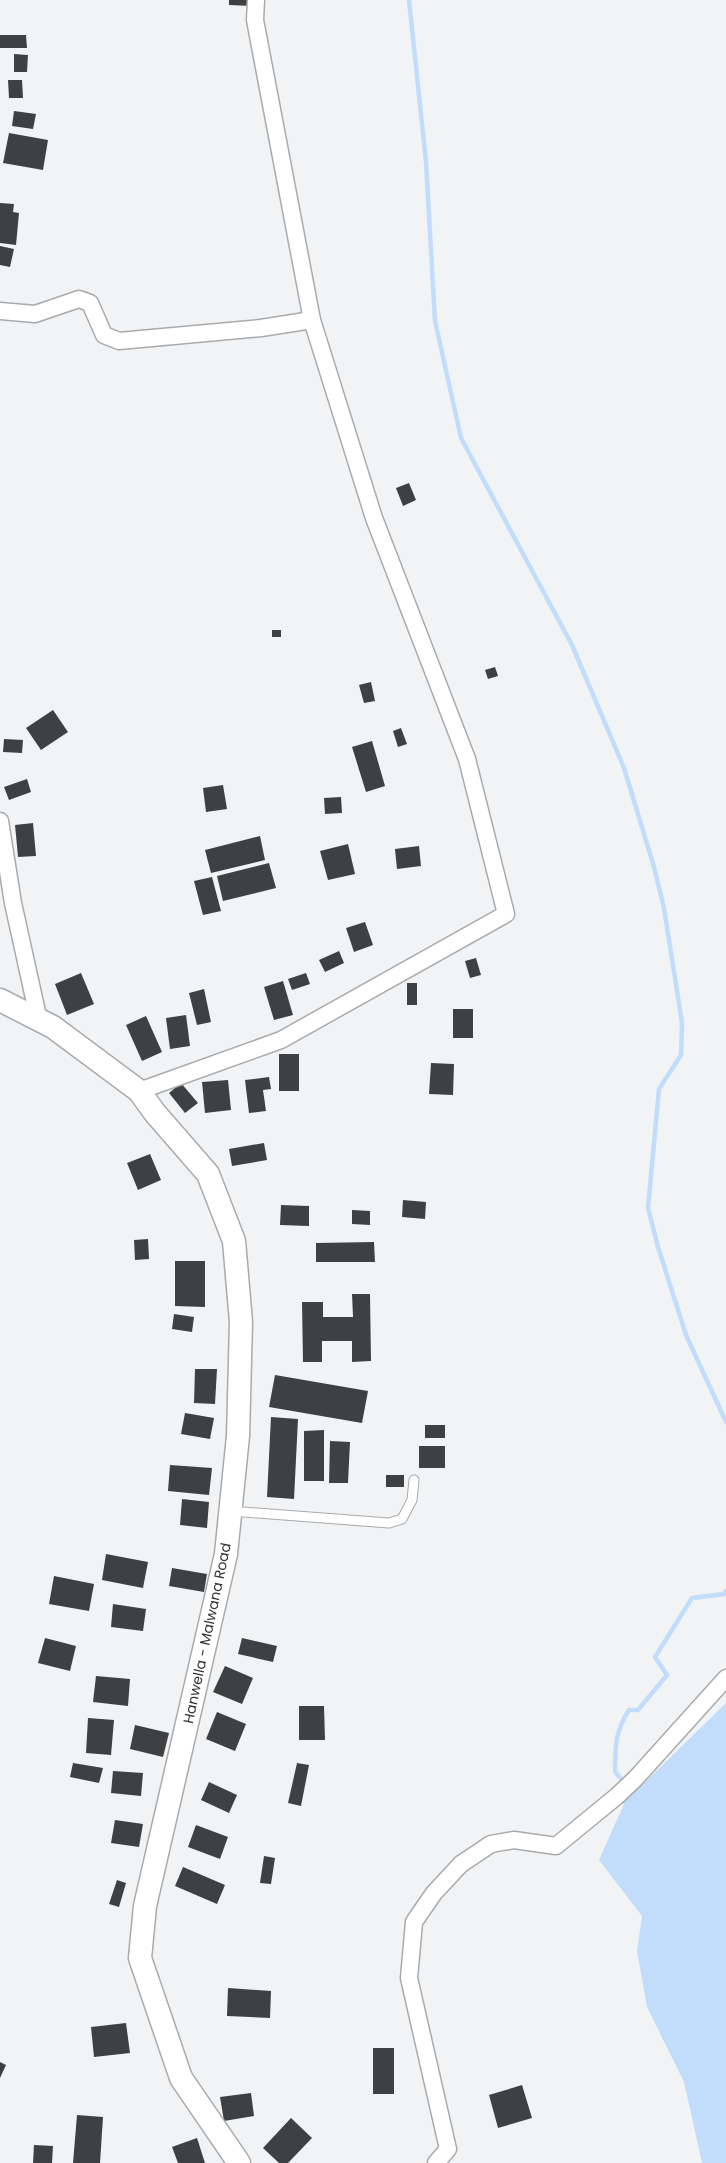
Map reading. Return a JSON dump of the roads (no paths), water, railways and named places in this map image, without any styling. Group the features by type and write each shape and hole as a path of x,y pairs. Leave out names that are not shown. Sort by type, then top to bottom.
{"street":[{"path":"139,1091 281,1040 506,914 467,759 374,518 312,320 255,20 256,0"},
{"path":"0,311 35,314 79,299 90,303 104,335 119,341 261,328 312,320"},
{"path":"0,821 13,903 39,1021"},
{"name":"Hanwella - Malwana Road","path":"0,1000 53,1027 139,1091 155,1113 208,1174 234,1241 241,1322 238,1436 226,1554 145,1906 140,1958 182,2078 239,2163"},
{"path":"436,2163 448,2149 408,1978 414,1922 434,1892 461,1864 491,1844 514,1840 556,1846 617,1796 726,1678"}],"lane":[{"path":"230,1511 390,1523 402,1519 412,1500 414,1480"}],"water":[{"path":"726,1703 726,2163 702,2163 684,2082 647,2007 637,1951 642,1916 599,1860 624,1804 617,1796 635,1779 642,1785"}],"waterway":[{"path":"409,0 426,162 435,321 461,438 572,645 624,768 654,867 664,908 682,1023 681,1055 659,1089 648,1208 658,1247 686,1335 726,1422"},
{"path":"625,1783 615,1772 618,1733 629,1710 638,1710 667,1675 655,1657 692,1598 724,1594 726,1591"}]}
